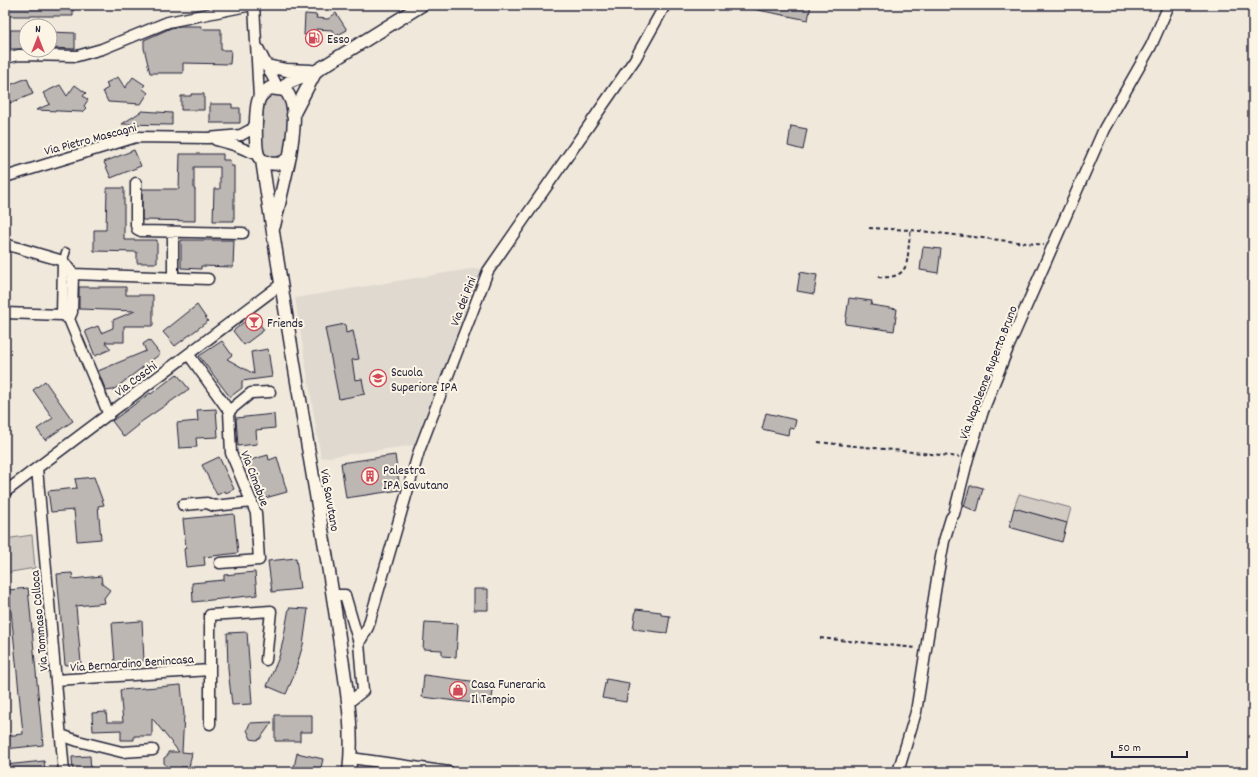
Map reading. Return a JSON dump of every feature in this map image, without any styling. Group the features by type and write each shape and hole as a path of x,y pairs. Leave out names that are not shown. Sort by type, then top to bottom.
{"street":[{"path":"5,58 19,54 77,56 102,49 168,22 253,5 259,98"},
{"path":"280,89 290,82 316,71 422,5"},
{"name":"Via dei Pini","path":"358,643 368,626 419,451 488,271 635,59 665,5"},
{"name":"Via Napoleone Ruperto Bruno","path":"898,772 916,712 944,541 951,518 954,514 968,458 983,411 1008,348 1104,129 1151,46 1169,5"},
{"path":"255,40 280,89"},
{"path":"267,66 286,70 316,71"},
{"path":"293,115 316,71"},
{"path":"259,98 270,88 280,89 285,90 290,95 293,104 290,156 272,233"},
{"name":"Via Savutano","path":"259,98 256,121 260,158 333,595 349,702 351,758 349,772"},
{"path":"208,138 241,135 252,129 256,121"},
{"name":"Via Pietro Mascagni","path":"5,177 136,137 208,138"},
{"path":"208,138 234,145 273,164 283,162 290,156"},
{"path":"136,183 137,229 141,231 243,233"},
{"path":"173,232 173,278"},
{"path":"5,244 64,256"},
{"path":"5,313 65,317 72,312 73,274 64,256"},
{"path":"64,256 65,317 109,415"},
{"path":"73,274 208,279"},
{"name":"Via Coschi","path":"5,492 109,415 280,284"},
{"path":"189,354 228,411 251,393 270,392"},
{"name":"Via Cimabue","path":"220,563 259,560 256,514 231,453 228,411"},
{"name":"Via Tommaso Colloca","path":"37,468 64,772"},
{"path":"183,505 207,503 214,506 252,502"},
{"path":"333,595 345,595 358,643 363,691 349,702"},
{"path":"210,724 210,615 271,611 266,660"},
{"name":"Via Bernardino Benincasa","path":"56,680 210,670"},
{"path":"61,735 78,741 122,752 153,750"},
{"path":"351,758 449,772"}],"path":[{"path":"869,228 911,230 1053,246"},
{"path":"878,277 890,278 901,273 906,268 911,230"},
{"path":"818,442 968,458"},
{"path":"820,638 926,649"}],"shaded area":[{"path":"272,93 284,96 286,101 288,135 287,144 283,155 272,160 265,155 262,147 262,134 266,100"},
{"name":"Scuola Superiore IPA","path":"476,268 488,271 422,444 321,458 295,298"},
{"path":"1019,494 1071,508 1067,523 1014,508"},
{"path":"32,535 35,568 5,573 5,539"}],"building":[{"path":"5,5 73,5 73,16 5,16"},
{"path":"753,5 811,5 808,20 753,9"},
{"path":"336,13 347,30 336,36 332,30 316,29 315,36 304,35 305,14 317,15 316,18 328,19"},
{"path":"180,26 201,26 201,29 221,29 221,50 231,50 230,64 183,63 183,73 150,73 144,48 144,40 171,28"},
{"path":"10,30 18,30 18,49 10,49"},
{"path":"58,32 75,33 75,49 58,48"},
{"path":"118,77 125,88 133,77 145,85 142,88 148,93 141,104 108,102 103,91 108,88 106,83"},
{"path":"27,78 33,94 5,105 5,87"},
{"path":"60,85 67,96 75,85 86,93 83,96 88,100 84,106 86,108 82,112 36,110 50,104 43,93"},
{"path":"191,94 204,94 204,110 181,110 181,96 191,96"},
{"path":"210,104 232,104 232,108 240,108 240,123 210,123"},
{"path":"142,111 172,113 172,125 122,124"},
{"path":"791,126 807,129 803,150 788,146"},
{"path":"134,150 141,166 111,178 104,162"},
{"path":"180,154 223,154 223,160 230,160 231,166 234,166 234,221 213,221 214,189 220,189 220,167 194,167 195,221 142,220 142,189 179,189"},
{"path":"107,188 124,188 124,240 157,240 157,263 137,263 137,252 94,251 94,230 106,230"},
{"path":"181,240 234,240 233,267 201,266 201,269 181,268"},
{"path":"923,247 941,249 938,273 920,270"},
{"path":"800,272 817,275 814,294 797,291"},
{"path":"79,287 126,287 126,295 153,295 153,326 124,326 124,342 105,342 111,349 95,356 85,331 98,326 101,333 113,328 113,320 135,311 79,309"},
{"path":"849,298 872,301 871,305 897,309 894,331 845,324"},
{"path":"197,305 208,321 175,346 163,332"},
{"path":"253,315 264,330 244,345 233,331"},
{"path":"345,324 346,333 353,331 359,359 352,360 355,380 362,379 365,394 339,399 325,328"},
{"path":"149,340 160,354 113,390 106,391 98,371 146,351 143,344"},
{"path":"222,341 232,355 227,359 254,374 251,352 268,349 272,377 242,381 242,388 230,397 199,356"},
{"path":"177,374 189,389 138,424 139,425 124,437 112,421"},
{"path":"45,381 73,421 45,440 37,429 53,418 33,390"},
{"path":"216,409 218,437 196,438 197,447 179,448 177,423 198,421 197,410"},
{"path":"766,413 796,420 794,429 789,428 788,435 762,429"},
{"path":"274,414 275,428 256,430 257,444 238,446 236,418"},
{"path":"268,455 269,460 277,457 287,492 258,500 247,461"},
{"name":"Palestra IPA Savutano","path":"395,455 400,490 346,498 341,463"},
{"path":"219,457 234,489 217,495 202,465"},
{"path":"94,477 104,505 98,506 101,539 77,541 74,510 51,512 48,491 77,488 75,479"},
{"path":"970,486 983,488 977,512 964,506"},
{"path":"1014,508 1067,523 1062,542 1009,527"},
{"path":"234,514 238,553 204,557 205,565 186,567 183,519"},
{"path":"296,558 300,589 272,592 268,561"},
{"path":"255,572 257,595 193,602 192,583 224,580 224,575"},
{"path":"72,573 73,579 101,576 102,584 110,590 104,598 105,603 76,606 81,663 65,665 57,574"},
{"path":"28,588 43,745 5,749 5,736 23,734 9,590"},
{"path":"474,589 488,589 488,610 474,610"},
{"path":"289,608 308,609 303,645 293,678 286,694 267,686 279,657"},
{"path":"636,609 661,612 661,615 670,616 667,633 633,629"},
{"path":"142,621 144,661 115,663 112,623"},
{"path":"425,622 458,624 456,657 442,656 442,650 423,649"},
{"path":"247,632 252,704 232,705 228,669 227,633"},
{"name":"Casa Funeraria Il Tempio","path":"424,675 494,684 491,705 422,697"},
{"path":"606,679 629,683 626,702 602,698"},
{"path":"181,685 184,714 182,752 192,753 189,767 181,767 180,772 169,772 164,763 164,758 168,755 168,752 179,752 152,718 152,736 134,736 134,740 121,740 121,730 93,731 92,713 106,712 107,722 123,722 120,690"},
{"path":"275,715 312,715 312,732 300,732 300,741 275,741"},
{"path":"272,722 260,739 251,739 247,730 250,723"},
{"path":"297,753 323,759 320,772 293,772"},
{"path":"90,756 91,772 73,772 72,757"},
{"path":"44,761 45,772 5,772 5,765"}],"place":[{"name":"Esso","path":"314,38"},
{"name":"Friends","path":"254,322"},
{"name":"Scuola Superiore IPA","path":"378,378"},
{"name":"Palestra IPA Savutano","path":"370,476"},
{"name":"Casa Funeraria Il Tempio","path":"458,690"}]}
